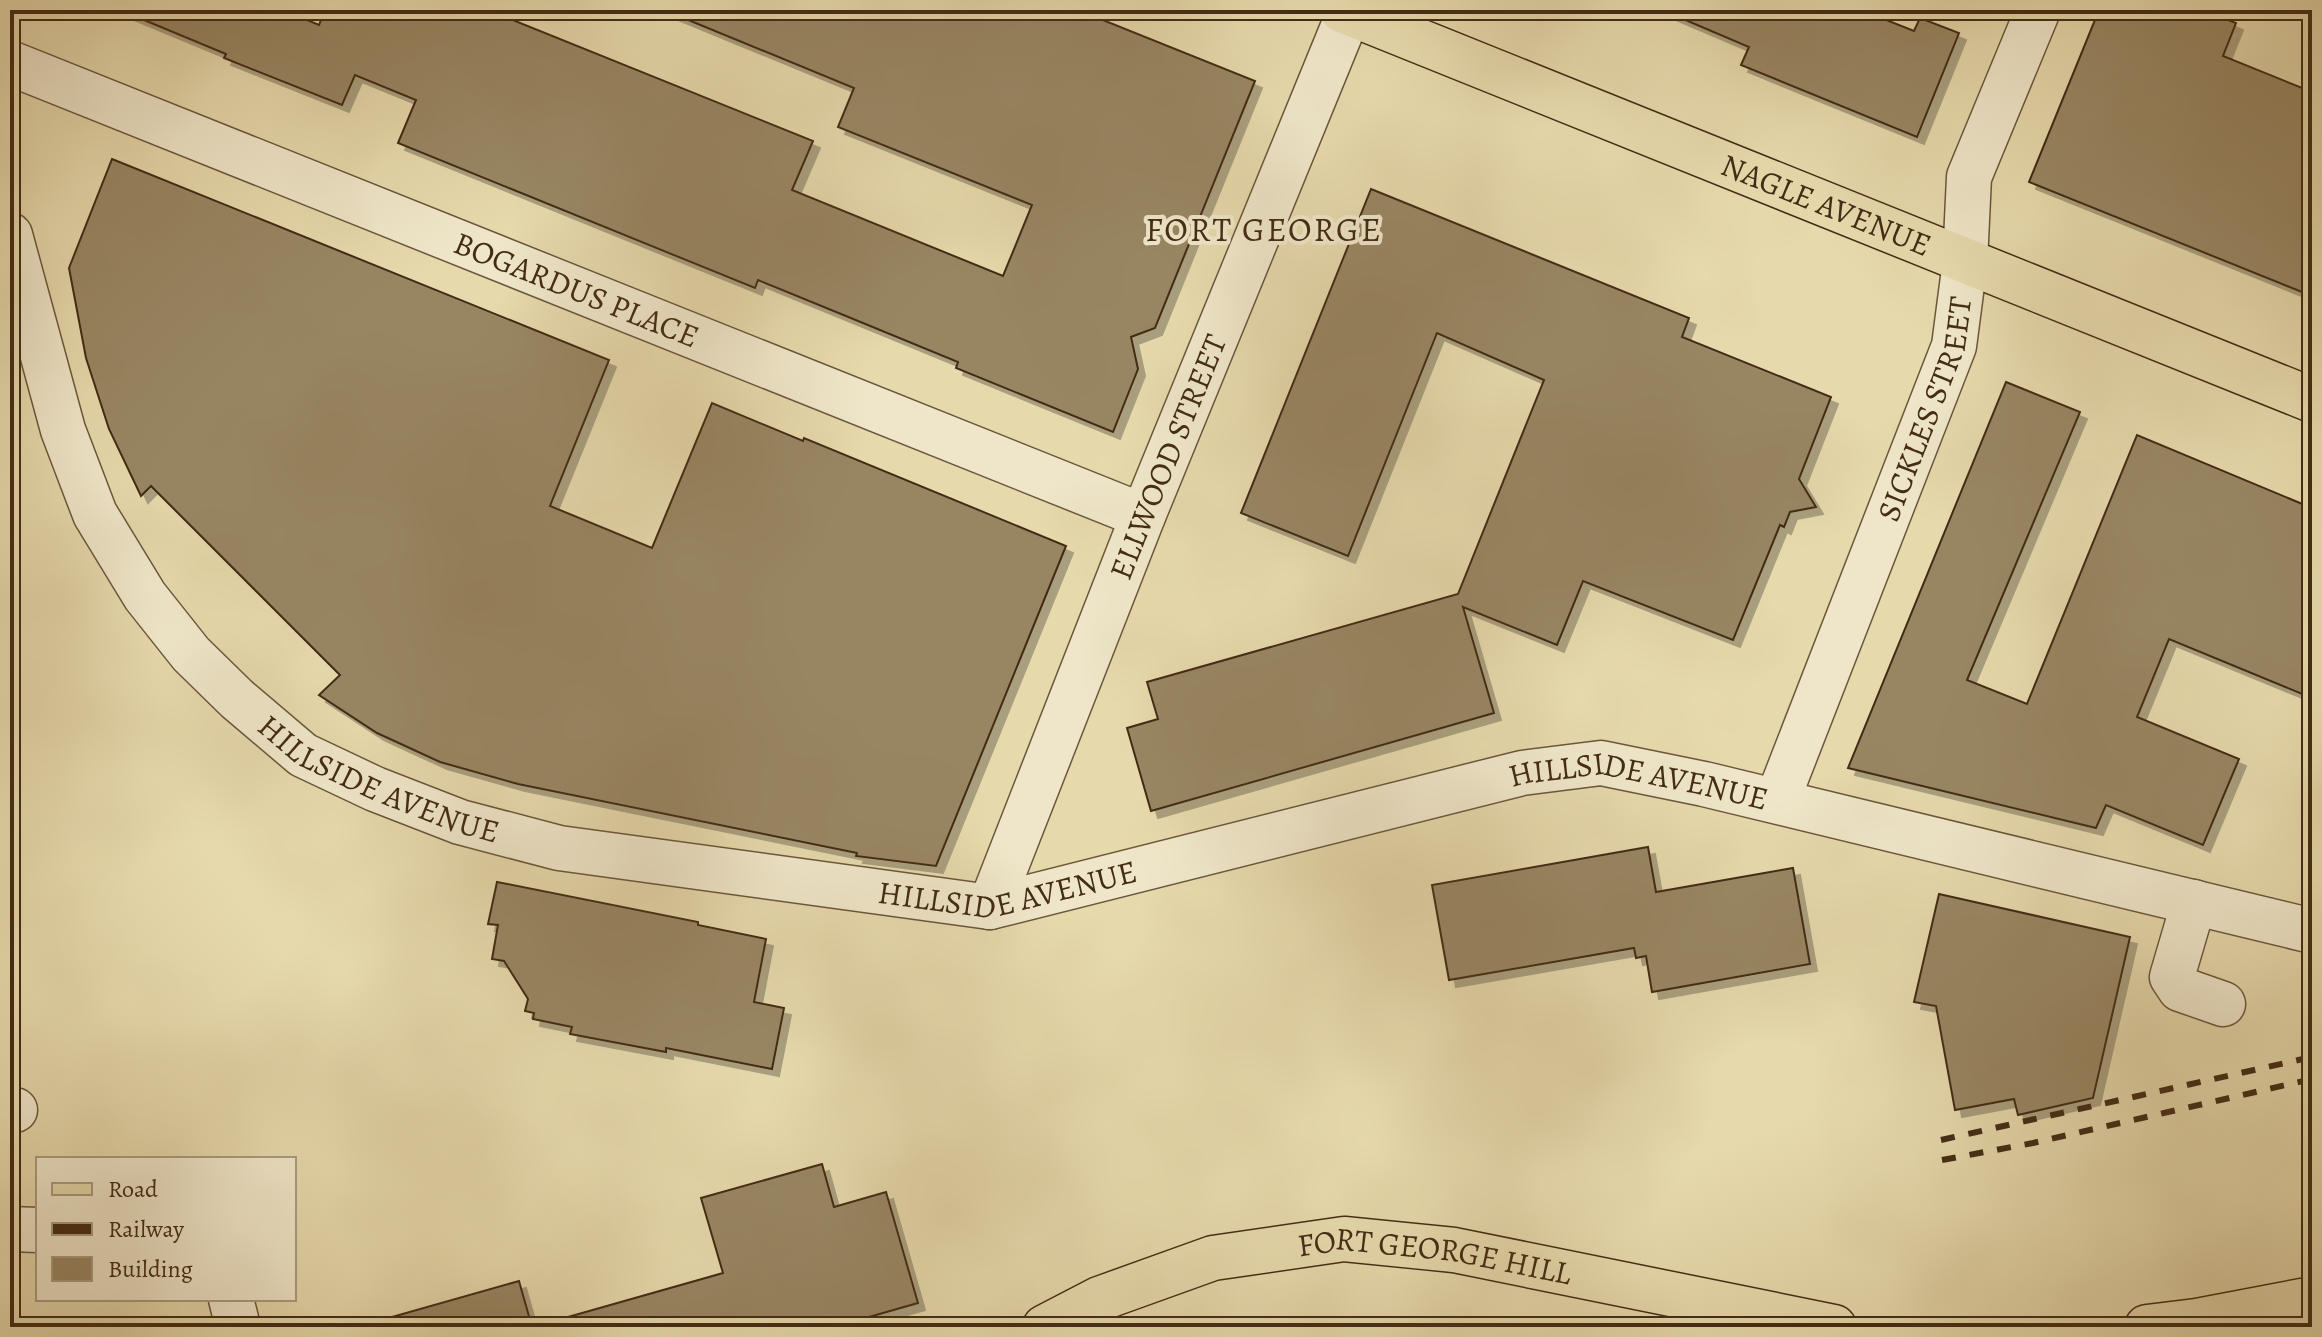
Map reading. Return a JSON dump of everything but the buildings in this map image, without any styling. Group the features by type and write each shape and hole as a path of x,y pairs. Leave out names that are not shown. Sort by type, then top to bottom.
{"main road":[{"name":"NAGLE AVENUE","path":"1347,11 2312,400"},
{"name":"FORT GEORGE HILL","path":"1045,1327 1099,1299 1213,1258 1344,1239 1454,1250 1834,1327"},
{"path":"2147,1327 2312,1299"}],"street":[{"name":"SICKLES STREET","path":"1777,801 1954,346 1965,262 1969,177 2038,10"},
{"name":"ELLWOOD STREET","path":"990,907 1143,516 1347,11"},
{"name":"BOGARDUS PLACE","path":"10,63 1143,516"},
{"name":"HILLSIDE AVENUE","path":"10,235 63,430 95,514 145,596 191,654 237,699 303,755 375,789 460,822 559,848 990,907 1522,773 1601,763 1777,801 2312,931"},
{"path":"2194,902 2172,977 2180,989 2223,1004"},
{"path":"10,1229 36,1230"},
{"path":"232,1301 238,1327"}],"path":[{"name":"FORT GEORGE HILL","path":"1287,1327 1323,1322 1414,1327"}],"railway":[{"path":"1941,1140 2312,1057"},
{"path":"1942,1160 2033,1143 2312,1079"}],"district":[{"name":"FORT GEORGE","path":"1264,229"}]}
